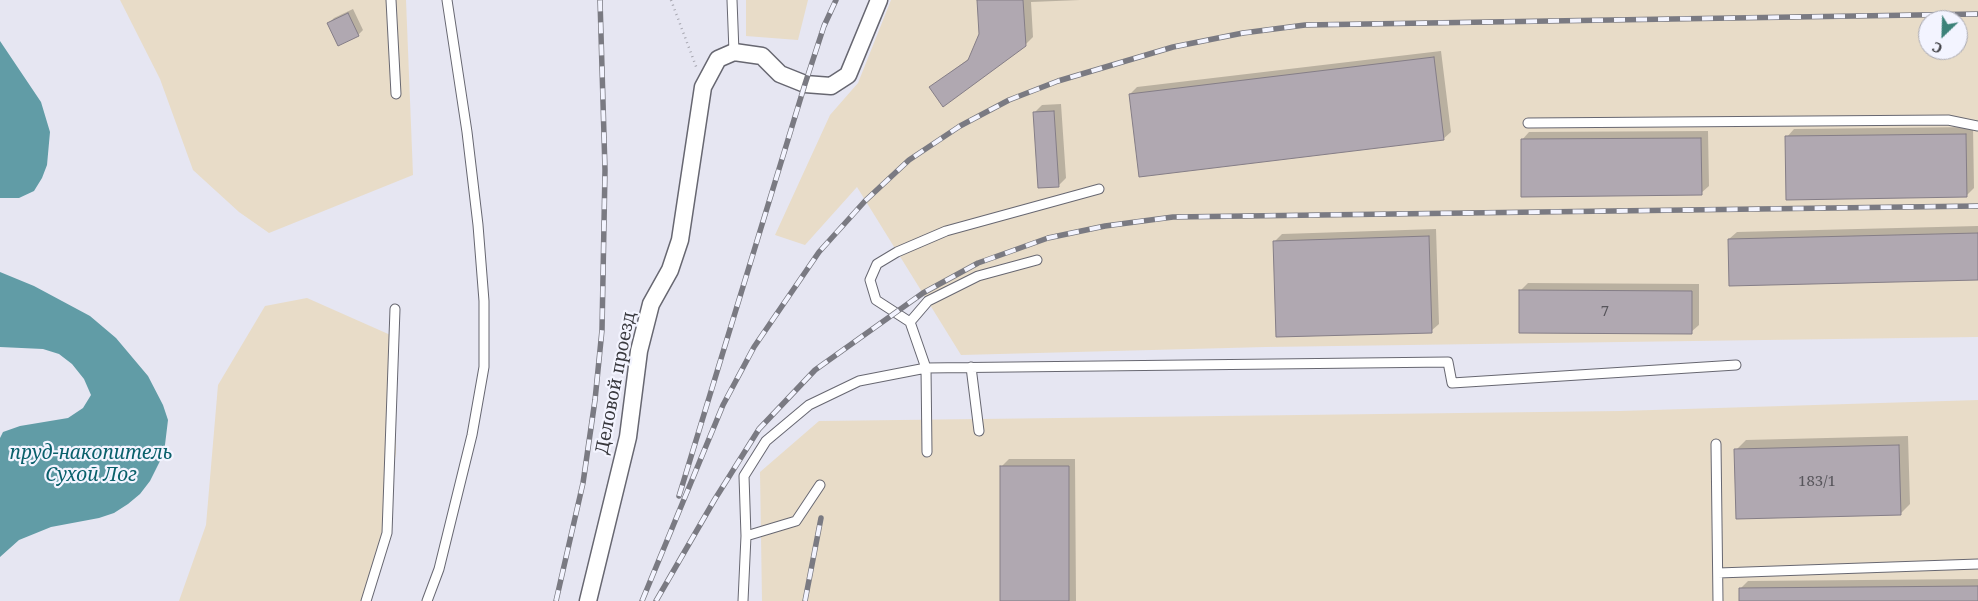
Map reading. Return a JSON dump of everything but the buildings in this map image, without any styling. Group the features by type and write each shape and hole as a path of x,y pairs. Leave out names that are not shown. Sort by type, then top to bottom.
{"street":[{"path":"703,86 718,59 734,52 762,56 780,74 805,84 831,86 848,75 879,0"},
{"name":"Деловой проезд","path":"588,601 628,437 639,351 651,304 670,270 680,240 703,86"}],"lane":[{"path":"391,0 396,94"},
{"path":"427,601 439,569 472,435 484,367 484,301 478,225 467,132 447,0"},
{"path":"732,0 734,52"},
{"path":"1528,123 1948,120 1978,126"},
{"path":"927,452 926,368 910,322 876,300 870,280 877,264 897,252 946,231 1099,190"},
{"path":"910,322 928,301 978,276 1037,260"},
{"path":"366,601 387,533 395,308"},
{"path":"742,601 746,536 744,476 766,441 809,405 859,381 926,368 1448,362 1452,383 1736,365"},
{"path":"971,367 979,431"},
{"path":"1716,444 1718,601"},
{"path":"746,536 796,522 820,485"},
{"path":"1718,573 1978,564"}],"path":[{"path":"671,0 703,86"}],"shaded area":[{"path":"120,0 406,0 413,175 269,233 239,212 193,170 160,79"},
{"path":"746,0 808,0 798,40 746,36"},
{"path":"891,0 1978,0 1978,337 1266,347 961,355 857,187 805,245 775,235 830,115 858,83"},
{"path":"307,298 395,337 396,453 376,565 363,601 179,601 206,525 218,385 265,306"},
{"path":"1978,400 1978,601 762,601 760,472 819,421 1620,411"}],"water":[{"path":"0,41 41,102 50,132 47,165 42,178 34,191 19,198 0,198"},
{"name":"пруд-накопитель Сухой Лог","path":"0,272 34,286 90,316 116,338 148,376 163,405 168,420 164,453 150,481 140,494 128,504 114,513 99,518 51,527 19,540 0,557 0,438 3,432 20,426 68,418 83,408 91,395 84,379 72,364 59,354 43,349 0,347"}],"railway":[{"path":"556,601 583,483 595,400 602,330 605,170 600,0"},
{"path":"679,496 805,84 824,26 836,0"},
{"path":"642,601 723,405 754,347 819,252 865,201 909,160 960,126 1009,100 1058,81 1173,47 1243,33 1305,25 1978,14"},
{"path":"656,601 715,499 759,429 815,370 923,293 978,263 1048,238 1105,226 1173,217 1978,206"},
{"path":"805,601 821,518"}]}
